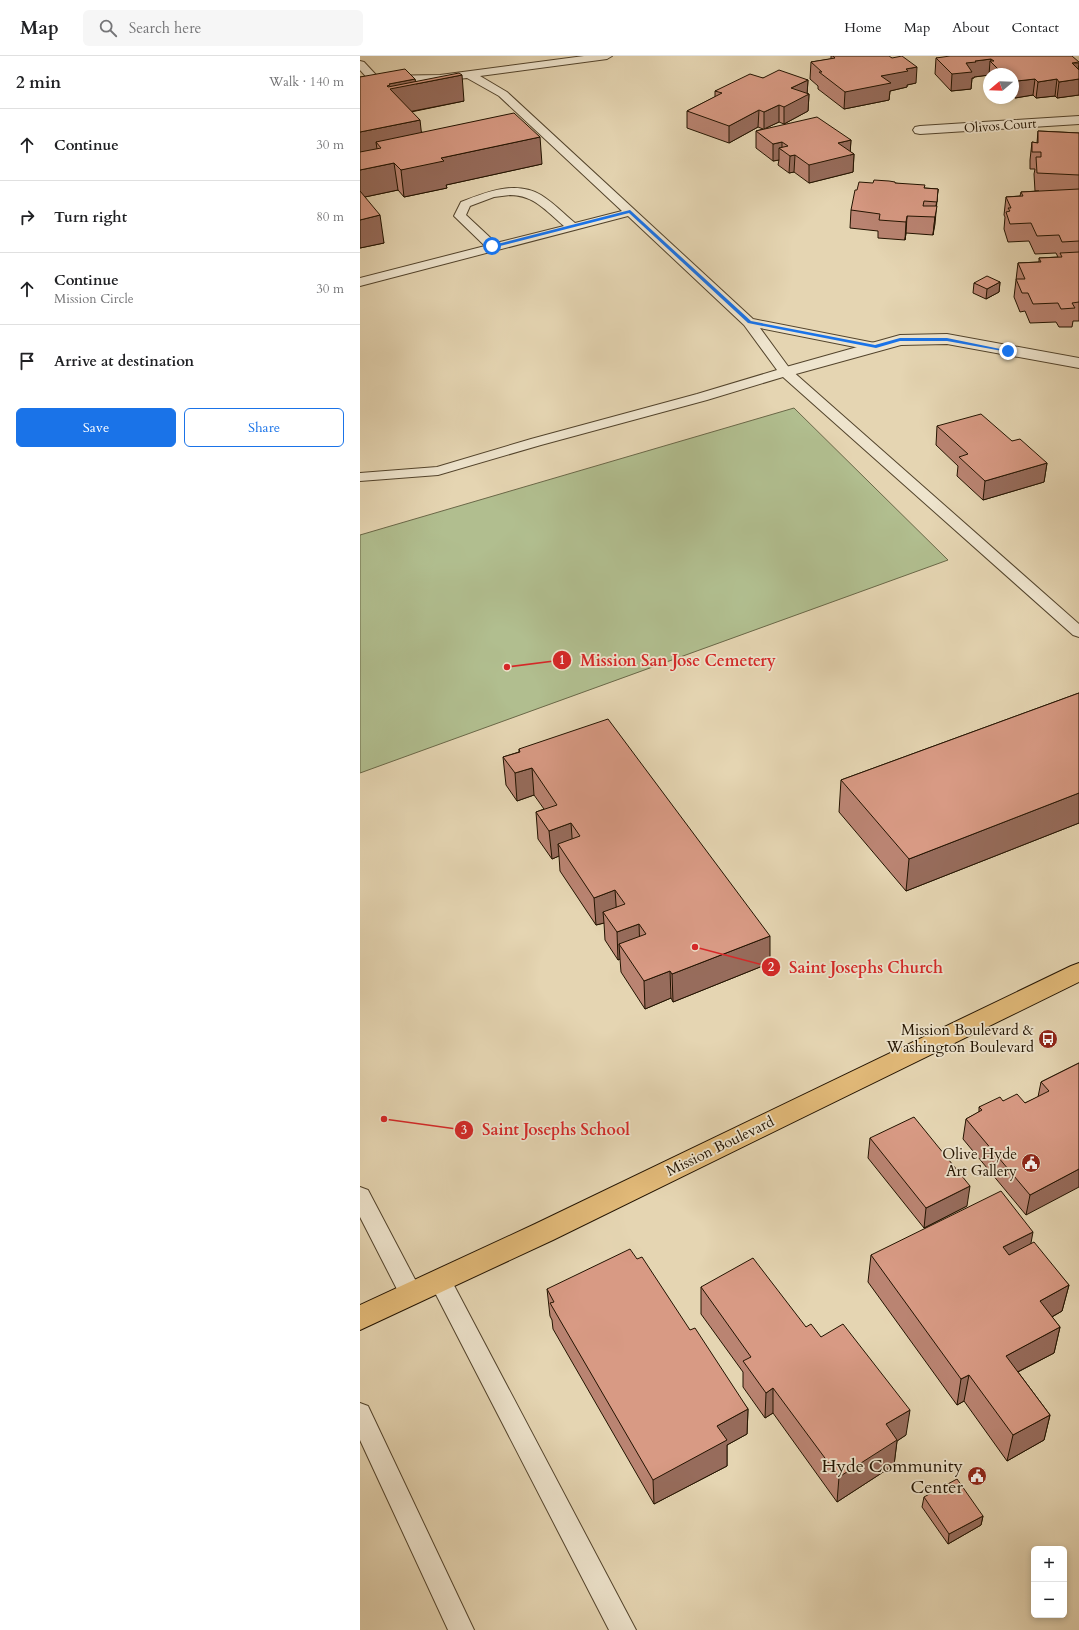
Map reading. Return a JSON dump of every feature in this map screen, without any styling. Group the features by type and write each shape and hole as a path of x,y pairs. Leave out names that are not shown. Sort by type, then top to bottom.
{"main road":[{"name":"Mission Boulevard","path":"360,1318 544,1232 1079,972"}],"street":[{"name":"Olivos Court","path":"920,130 1079,120"},
{"path":"785,372 900,340 947,339 1079,363"}],"lane":[{"path":"360,64 374,79 440,78 607,56"},
{"path":"470,75 504,94 749,322 785,372 1079,632"},
{"path":"492,246 460,216 465,204 500,193 523,192 535,197 572,226"},
{"path":"360,282 492,246 630,212"},
{"path":"749,322 876,347"},
{"path":"360,477 438,471 536,442 702,397 785,372"},
{"path":"360,1196 411,1294"},
{"path":"440,1281 623,1630"},
{"path":"360,1414 461,1630"}],"green space":[{"path":"794,408 948,560 360,773 360,535"}],"building":[{"path":"833,56 889,56 892,58 902,56 917,67 906,69 908,71 881,76 891,83 845,92 819,72 822,72 811,62 835,58"},
{"path":"950,56 1072,56 1079,62 1072,63 1079,70 1079,79 1059,82 1057,79 1038,82 1035,79 1019,81 1019,68 997,68 990,61 994,61 991,59 966,63 972,72 952,74 936,58"},
{"path":"405,69 415,79 389,84 390,85 387,86 388,87 459,73 462,75 390,89 420,120 360,132 360,77"},
{"path":"779,70 808,80 791,88 809,94 784,107 779,105 764,112 759,110 729,126 687,111 722,93 715,91 750,74 763,78"},
{"path":"514,113 540,137 441,158 444,161 401,170 394,163 360,170 360,152 381,148 376,142"},
{"path":"817,117 851,140 838,143 854,154 809,165 795,155 790,156 779,148 788,146 782,142 773,144 756,131"},
{"path":"1038,131 1079,133 1079,175 1037,173 1036,157 1041,157 1041,152 1032,152 1032,142 1038,143"},
{"path":"874,180 925,185 924,188 938,189 937,202 924,201 923,206 937,206 935,217 907,216 906,222 879,220 880,214 851,210 855,190 857,190 859,182 873,183"},
{"path":"1079,189 1079,241 1062,242 1059,235 1037,236 1031,223 1010,224 1006,212 1010,211 1008,208 1011,208 1006,197 1023,196 1021,192"},
{"path":"360,191 380,215 360,220"},
{"path":"1079,252 1079,302 1072,303 1075,308 1061,309 1058,303 1033,304 1028,293 1022,293 1016,279 1025,279 1018,263 1041,262 1039,258 1062,257 1060,253"},
{"path":"987,276 1000,282 987,289 974,283"},
{"path":"981,414 1012,441 1020,439 1047,463 985,481 959,457 968,454 937,426"},
{"path":"1079,693 1079,793 909,859 841,780"},
{"path":"608,719 770,936 672,974 670,971 644,981 619,944 646,934 639,924 617,932 603,912 625,904 615,890 594,898 558,844 580,836 571,823 549,831 536,812 557,805 532,768 515,773 503,757 520,752 519,749"},
{"name":"Olive Hyde Art Gallery","path":"1079,1063 1079,1169 1030,1195 966,1119 982,1110 979,1107 1000,1097 1003,1101 1017,1094 1025,1103 1049,1091 1041,1082"},
{"path":"914,1117 970,1186 926,1208 870,1138"},
{"path":"1001,1191 1033,1232 1003,1247 1009,1255 1034,1242 1069,1285 1040,1301 1060,1327 1006,1356 1050,1415 1013,1435 969,1375 961,1379 871,1255"},
{"path":"630,1249 637,1259 642,1257 690,1330 695,1328 748,1409 717,1426 727,1440 653,1480 550,1303 554,1302 547,1289"},
{"path":"753,1258 806,1327 811,1324 821,1337 843,1324 910,1410 886,1424 897,1440 839,1477 773,1388 766,1393 743,1361 751,1357 701,1287"},
{"path":"957,1479 983,1516 949,1534 924,1497"}],"place":[{"name":"Mission San Jose Cemetery","path":"507,667"},
{"name":"Saint Josephs Church","path":"695,947"},
{"name":"Mission Boulevard & Washington Boulevard","path":"1048,1039"},
{"name":"Saint Josephs School","path":"384,1119"},
{"name":"Olive Hyde Art Gallery","path":"1031,1163"},
{"name":"Hyde Community Center","path":"977,1476"}],"route":[{"path":"492,246 630,212 749,322 876,347 900,340 947,339 1008,351"}]}
